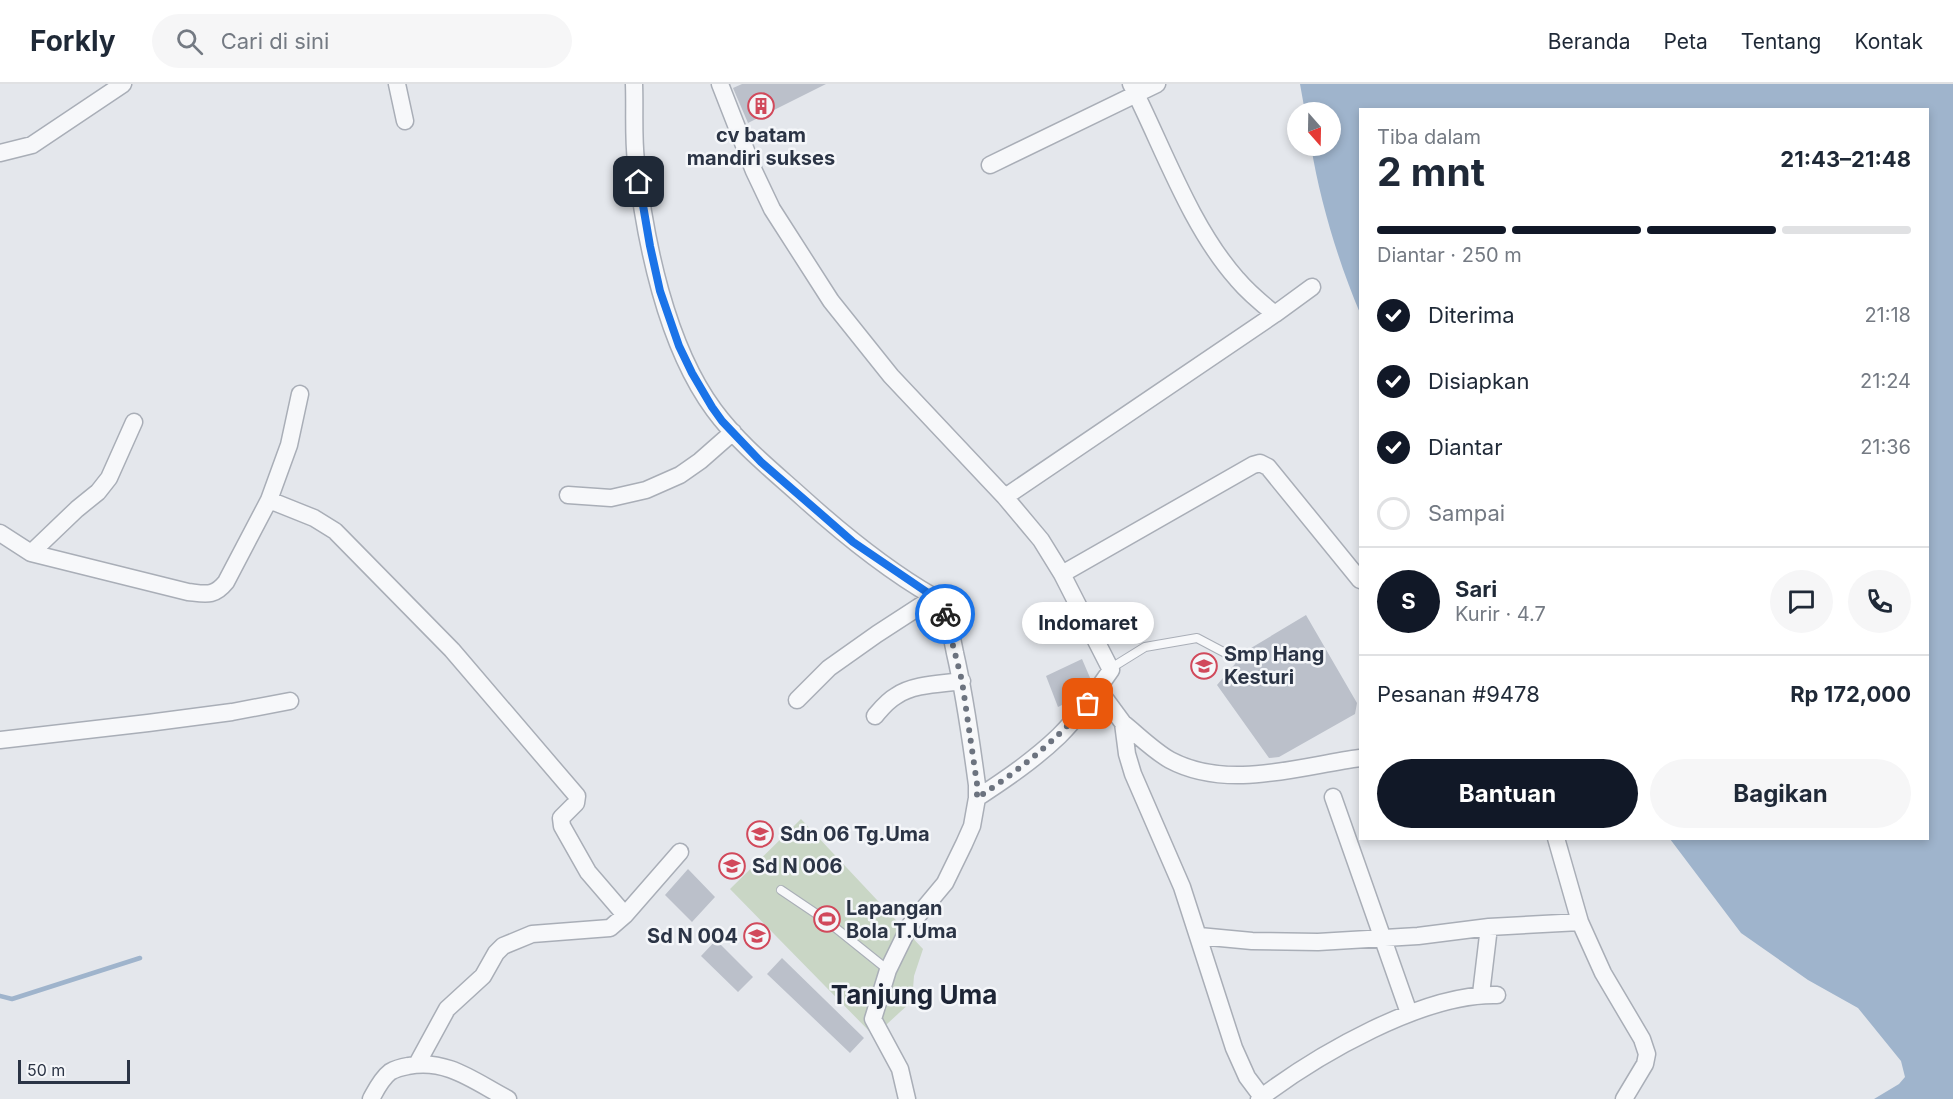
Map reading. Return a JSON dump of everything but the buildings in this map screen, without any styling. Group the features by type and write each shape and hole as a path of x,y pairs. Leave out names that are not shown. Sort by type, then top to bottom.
{"street":[{"path":"0,153 32,145 123,84"},
{"path":"397,84 405,121"},
{"path":"634,84 636,160 650,246 660,291 679,346 692,373 712,407 761,462 853,542 934,597 940,604 948,622 962,681 977,798 972,826 945,883 910,925 888,970 873,1019 881,1038 900,1069 907,1099"},
{"path":"720,84 754,171 772,209 831,301 891,376 1005,497 1041,540 1062,574 1111,670 1060,735 1030,761 977,798"},
{"path":"990,165 1134,89 1157,84"},
{"path":"1134,89 1195,218 1214,249 1236,279 1275,314"},
{"path":"1005,497 1312,287"},
{"path":"0,533 31,553 188,592 215,593 226,582 269,500 289,445 300,394"},
{"path":"31,553 98,492 109,478 134,422"},
{"path":"568,495 611,498 646,490 680,475 733,432"},
{"path":"1062,574 1260,463 1268,467 1359,579"},
{"path":"269,500 314,518 335,531 452,650 532,742 578,796 576,804 561,818 562,826 588,872 625,915"},
{"path":"797,700 829,668 934,597"},
{"path":"875,716 894,697 909,690 962,681"},
{"path":"1098,689 1124,723 1167,759 1210,774 1249,775 1359,758"},
{"path":"0,741 232,712 290,701"},
{"path":"1124,723 1127,754 1133,774 1182,888 1234,1048 1247,1077 1260,1098 1316,1060 1409,1013 1445,1002 1489,995 1489,927"},
{"path":"1333,797 1409,1013"},
{"path":"1557,840 1581,922 1603,973 1642,1039 1647,1054 1645,1064 1624,1099"},
{"path":"417,1064 447,1009 483,976 496,953 503,946 532,934 610,928 625,915 680,852"},
{"path":"1198,936 1251,941 1307,942 1418,936 1489,927 1581,922"},
{"path":"371,1099 383,1079 391,1071 417,1064 444,1066 508,1099"}],"lane":[{"path":"1111,670 1145,647 1197,638 1231,656"},
{"path":"781,890 833,926 888,970"}],"green space":[{"name":"Lapangan Bola T.Uma","path":"801,819 923,949 914,976 912,1001 874,1036 730,889"}],"water":[{"path":"1300,84 1953,84 1953,1099 1874,1099 1899,1084 1905,1077 1901,1061 1858,1008 1808,980 1741,933 1671,840 1929,840 1929,108 1359,108 1359,310 1344,273 1319,188 1313,156 1341,156 1341,102 1303,102"}],"waterway":[{"path":"0,996 12,999 140,958"}],"way so far":[{"path":"945,614 962,681 977,798 1030,761 1060,735 1088,704"}],"place":[{"name":"cv batam mandiri sukses","path":"761,106"},
{"name":"Smp Hang Kesturi","path":"1204,666"},
{"name":"Indomaret","path":"1088,704"},
{"name":"Sdn 06 Tg.Uma","path":"760,834"},
{"name":"Sd N 006","path":"732,866"},
{"name":"Lapangan Bola T.Uma","path":"827,919"},
{"name":"Sd N 004","path":"757,936"}],"district":[{"name":"Tanjung Uma","path":"914,995"}],"route":[{"path":"639,182 660,291 679,346 712,407 722,421 761,462 853,542 934,597 945,614"}]}
